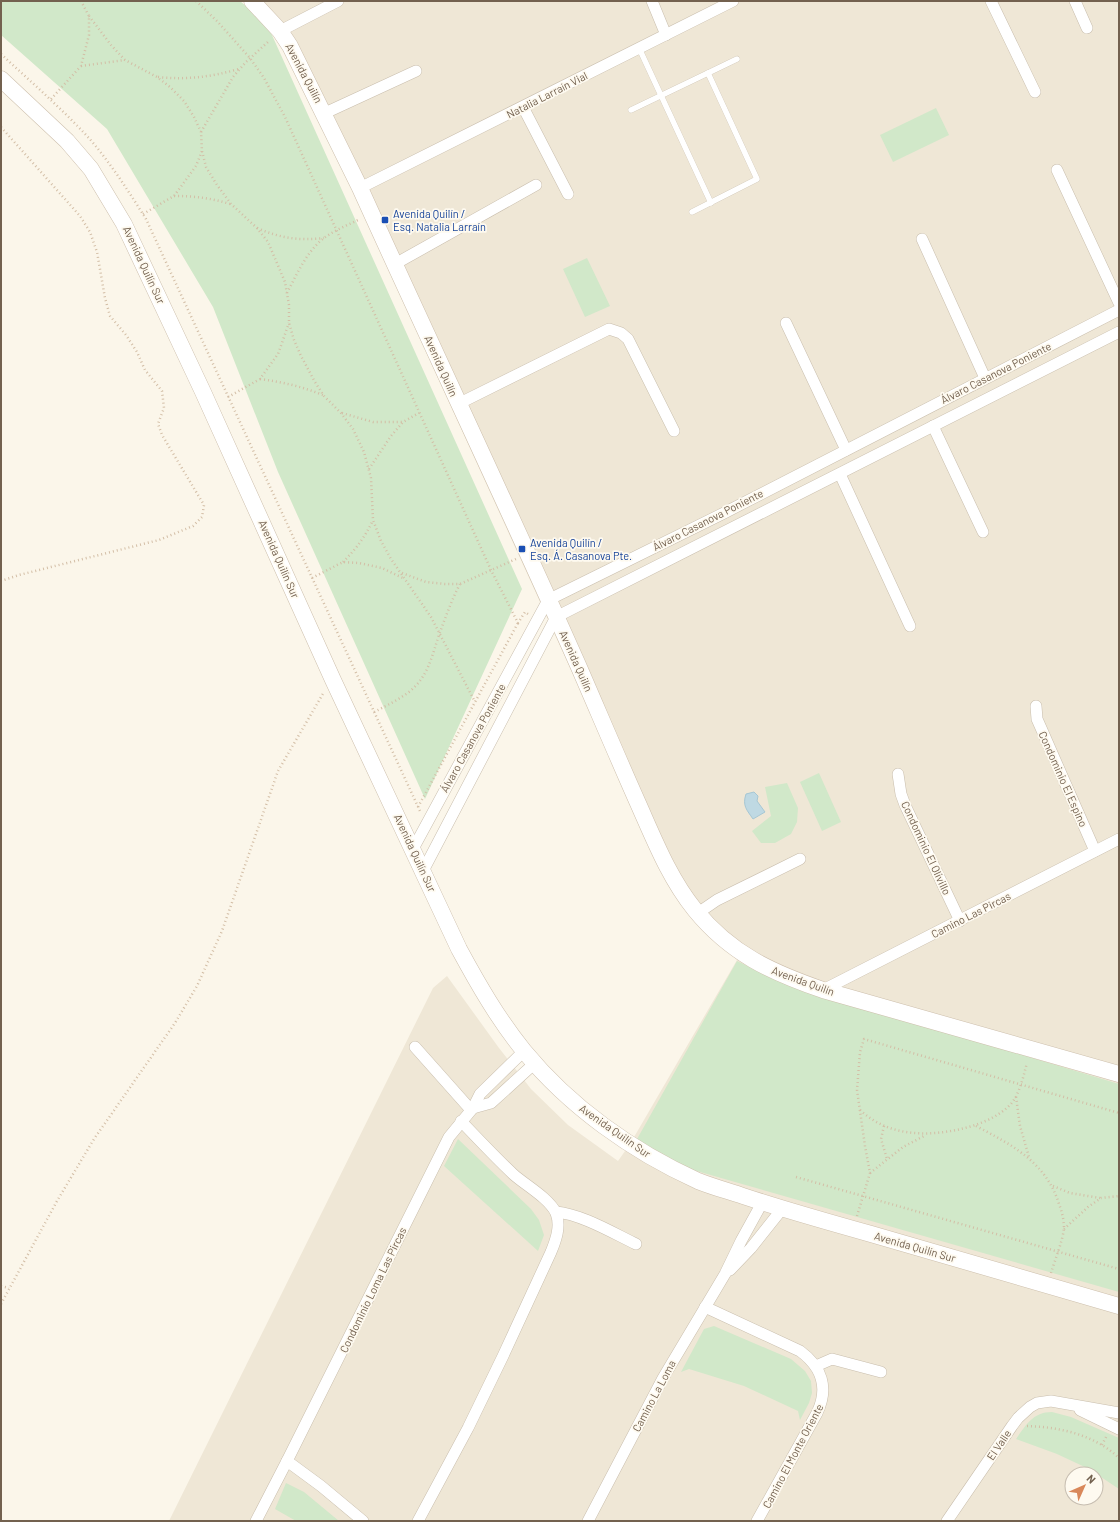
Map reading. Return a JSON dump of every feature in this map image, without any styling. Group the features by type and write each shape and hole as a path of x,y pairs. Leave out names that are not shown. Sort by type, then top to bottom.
{"street":[{"name":"Avenida Quilín","path":"252,1 280,31 300,62 325,113 556,617 661,855 674,880 698,914 724,939 753,960 789,978 823,990 1119,1074"},
{"path":"280,31 338,1"},
{"path":"652,1 666,35"},
{"name":"Natalia Larraín Vial","path":"360,188 733,1"},
{"path":"991,1 1035,92"},
{"path":"1075,1 1087,28"},
{"path":"325,113 416,71"},
{"name":"Avenida Quilín Sur","path":"1,79 67,141 91,169 124,224 203,392 333,680 459,948 478,985 524,1051 575,1103 602,1124 630,1144 664,1164 700,1181 782,1209 1119,1306"},
{"path":"522,107 568,194"},
{"path":"1057,170 1119,303"},
{"path":"395,264 536,185"},
{"path":"922,239 985,378"},
{"name":"Álvaro Casanova Poniente","path":"413,848 548,600 724,513 1119,310"},
{"path":"786,323 846,450"},
{"path":"458,404 609,329 621,333 628,339 674,431"},
{"name":"Álvaro Casanova Poniente","path":"423,871 556,617 1119,332"},
{"path":"944,400 952,417"},
{"path":"933,426 983,532"},
{"path":"840,474 910,626"},
{"name":"Condominio El Espino","path":"1036,706 1037,719 1095,851"},
{"name":"Condominio El Olivillo","path":"898,774 901,794 905,805 960,921"},
{"name":"Camino Las Pircas","path":"823,990 1119,839"},
{"path":"698,914 717,900 800,859"},
{"path":"415,1047 472,1109"},
{"name":"Condominio Loma Las Pircas","path":"256,1521 449,1137 472,1109 480,1094 524,1051"},
{"name":"Condominio Loma Las Pircas","path":"472,1109 490,1103 535,1063"},
{"path":"418,1521 468,1428 552,1252 558,1223 556,1212 547,1201 514,1175 461,1121"},
{"name":"Camino La Loma","path":"588,1521 663,1378 726,1274 740,1241 762,1203"},
{"name":"Camino La Loma","path":"726,1274 751,1248 782,1209"},
{"path":"556,1212 579,1217 636,1244"},
{"path":"705,1308 800,1351 816,1366 828,1360 837,1359 881,1372"},
{"name":"Camino El Monte Oriente","path":"757,1521 821,1406 824,1387 816,1366"},
{"name":"El Valle","path":"947,1521 1012,1426 1024,1412 1037,1403 1057,1401 1071,1405 1119,1413"},
{"name":"El Valle","path":"1071,1405 1119,1429"},
{"path":"287,1461 321,1486 362,1521"}],"lane":[{"path":"639,48 711,203"},
{"path":"632,110 662,97 737,59"},
{"path":"692,212 757,179 708,73"}],"path":[{"path":"81,1 89,16 111,45 125,60 157,77 184,101 201,132 202,151 206,167 231,204 257,228 268,242 277,260 285,282 289,323 301,356 324,396 341,413 353,429 364,452 371,478 373,520 385,547 405,579 421,600 440,633 450,656 475,702"},
{"path":"196,1 223,26 250,58 264,78 285,117 491,570 518,623"},
{"path":"50,99 81,66 89,36 89,16"},
{"path":"201,132 219,98 240,68 280,31"},
{"path":"81,66 125,60"},
{"path":"157,77 178,79 199,78 240,68"},
{"path":"1,127 80,216 90,232 97,252 105,298 110,316 126,335 137,352 145,370 162,391 164,408 158,424 162,435 204,505 202,517 193,526 159,540 19,575 1,581"},
{"path":"143,214 174,196 196,166 202,151"},
{"path":"174,196 193,196 231,204"},
{"path":"287,293 310,253 324,238 371,212"},
{"path":"257,228 272,235 289,239 306,240 324,238"},
{"path":"228,397 260,379 278,354 289,323"},
{"path":"260,379 282,382 304,388 324,396"},
{"path":"341,413 373,422 403,422"},
{"path":"369,469 391,436 403,422 419,413"},
{"path":"312,578 343,562 355,550 365,536 373,520"},
{"path":"401,572 426,582 460,584 527,554"},
{"path":"343,562 359,563 382,568 405,579"},
{"path":"374,712 410,691 425,674 434,654 451,602 460,584"},
{"path":"418,807 524,612 538,620"},
{"path":"1,1304 57,1200 94,1139 175,1023 197,986 222,931 278,771 318,701"},
{"path":"853,1229 870,1173 857,1090 858,1066 864,1039 1119,1113"},
{"path":"870,1173 914,1140 926,1135 976,1126 1000,1113 1010,1105 1016,1097 1032,1049"},
{"path":"1016,1097 1022,1133 1030,1158"},
{"path":"860,1110 866,1116 884,1126 896,1130 926,1135"},
{"path":"884,1126 881,1140 887,1159"},
{"path":"976,1126 1009,1144 1030,1158 1053,1186 1063,1218 1064,1229 1047,1285"},
{"path":"796,1176 1119,1270"},
{"path":"1053,1186 1070,1192 1101,1198 1119,1196"},
{"path":"1064,1229 1088,1207 1101,1198"},
{"path":"1,1286 9,1288"},
{"path":"1012,1426 1041,1426 1071,1432 1102,1445 1119,1458"}],"shaded area":[{"path":"245,1 1119,1 1119,1521 169,1521 433,988 447,976 499,1048 531,1089 568,1125 618,1161 630,1144 737,960 722,947 664,874 288,49"}],"green space":[{"path":"1,1 240,1 267,24 522,589 425,799 278,472 213,307 107,129 1,35"},
{"path":"936,108 949,135 893,162 880,135"},
{"path":"587,258 610,306 585,317 563,269"},
{"path":"819,773 841,822 822,831 800,782"},
{"path":"787,783 798,808 797,822 791,834 775,843 761,843 752,831 771,816 765,787"},
{"path":"737,961 760,972 811,991 1119,1084 1119,1292 672,1164 632,1148"},
{"path":"458,1139 531,1209 539,1220 544,1235 538,1251 444,1166"},
{"path":"714,1326 791,1359 805,1371 811,1381 812,1393 809,1403 800,1420 798,1411 744,1386 689,1369 681,1372 704,1329"},
{"path":"1052,1412 1071,1417 1119,1438 1119,1489 1104,1479 1104,1466 1083,1466 1057,1454 1016,1439 1031,1420 1040,1414"},
{"path":"286,1483 304,1492 339,1521 296,1521 275,1509"}],"water":[{"path":"754,792 758,796 757,801 765,812 753,819 746,808 745,798 746,794"}],"place":[{"name":"Avenida Quilín / Esq. Natalia Larraín","path":"385,220"},
{"name":"Avenida Quilín / Esq. Á. Casanova Pte.","path":"522,549"}]}
